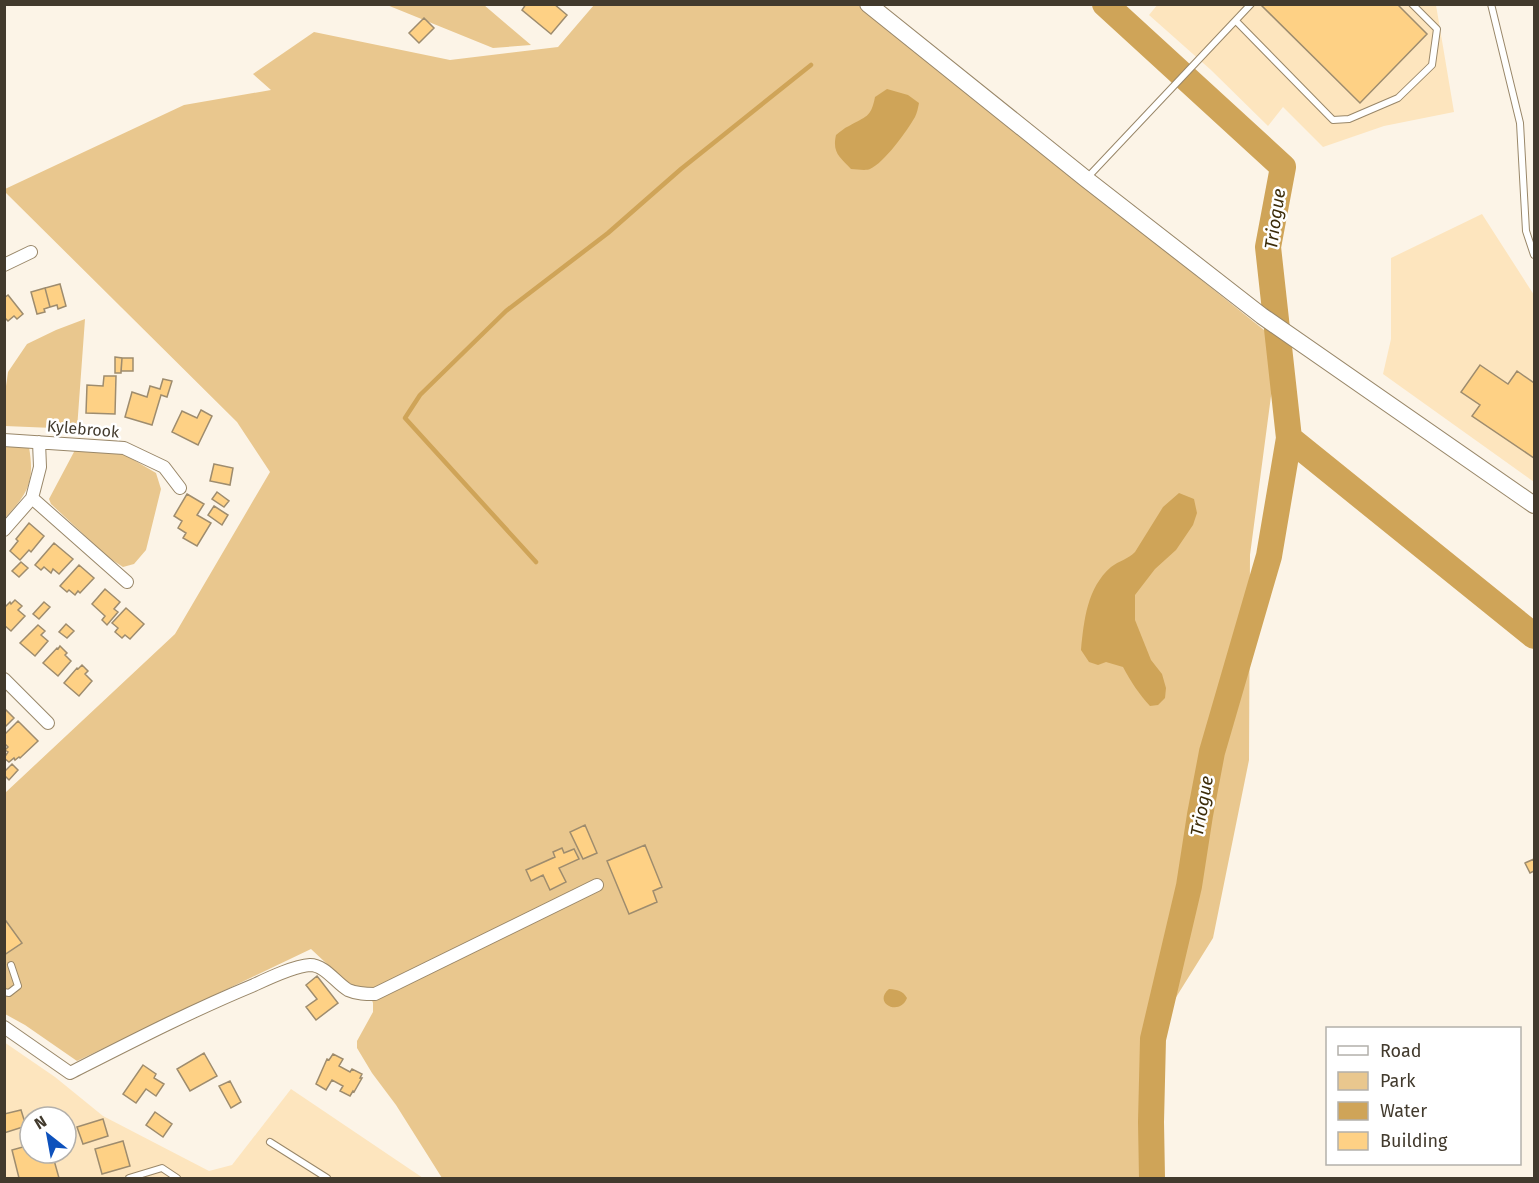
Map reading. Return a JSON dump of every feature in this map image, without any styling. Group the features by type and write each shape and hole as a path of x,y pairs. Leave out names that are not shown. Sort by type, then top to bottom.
{"main road":[{"path":"867,4 1262,316 1534,505"}],"street":[{"path":"4,265 32,252"},
{"name":"Kylebrook","path":"4,440 124,448 164,467 180,488"},
{"path":"4,530 32,498 40,467 39,442"},
{"path":"32,498 127,582"},
{"path":"4,679 48,723"},
{"path":"4,1027 70,1073 225,997 308,965 322,969 350,991 363,995 375,994 597,885"}],"lane":[{"path":"1086,179 1251,4"},
{"path":"1236,21 1333,120 1349,119 1398,99 1432,65 1437,29 1412,4"},
{"path":"1491,4 1520,123 1526,231 1534,255"},
{"path":"4,992 9,993 18,986 11,964"},
{"path":"270,1142 327,1179"},
{"path":"129,1179 162,1168 177,1179"}],"shaded area":[{"path":"1158,4 1436,5 1454,112 1384,126 1323,147 1283,107 1268,126 1211,70 1149,15"},
{"path":"1482,214 1534,295 1534,482 1383,374 1391,339 1391,258"},
{"path":"4,1042 55,1077 103,1116 209,1171 232,1165 291,1089 423,1178 5,1178"}],"green space":[{"path":"387,5 484,5 531,45 493,48"},
{"path":"594,5 858,5 1278,343 1250,555 1249,760 1213,938 1150,1039 1148,1178 442,1178 357,1048 357,1041 373,1012 373,1003 367,988 353,985 343,979 311,949 77,1061 5,1014 5,793 175,634 270,472 237,422 5,192 5,189 184,105 271,90 253,74 314,32 450,60 558,47"},
{"path":"85,319 77,429 5,426 5,393 8,372 27,344"},
{"path":"4,445 29,447 31,459 28,486 5,518"},
{"path":"75,450 122,453 156,473 161,489 146,550 134,564 123,567 109,558 51,504 49,499"}],"water":[{"path":"887,89 908,95 919,103 916,115 895,146 876,166 868,170 851,169 836,151 836,135 867,116 872,109 875,97"},
{"path":"1179,493 1194,499 1197,513 1193,525 1176,550 1155,569 1135,595 1135,620 1151,660 1162,674 1166,688 1165,698 1158,705 1150,706 1135,688 1123,667 1106,662 1098,665 1089,662 1081,650 1084,627 1088,605 1103,575 1111,567 1135,552 1163,507"},
{"path":"889,989 903,993 907,998 904,1004 894,1007 885,1003 885,994"}],"building":[{"path":"526,4 554,4 567,15 551,34 522,10"},
{"path":"1260,4 1397,4 1427,34 1360,103"},
{"path":"424,18 434,28 419,43 409,33"},
{"path":"60,284 66,306 58,309 57,305 50,307 45,288"},
{"path":"45,288 50,307 44,309 45,312 37,314 31,292"},
{"path":"8,295 23,314 17,319 14,316 8,321 4,317 4,298"},
{"path":"115,357 122,358 121,373 115,373"},
{"path":"122,358 133,358 133,371 121,371"},
{"path":"1480,365 1508,384 1517,371 1534,383 1534,458 1472,416 1480,405 1461,392"},
{"path":"104,376 116,376 115,414 86,413 87,385 103,386"},
{"path":"163,379 172,381 167,397 161,395 152,425 125,417 132,392 147,397 150,386 160,389"},
{"path":"201,410 212,416 198,445 172,432 182,411 197,418"},
{"path":"214,464 233,468 230,485 210,481"},
{"path":"217,492 229,501 224,507 212,499"},
{"path":"187,494 204,504 197,515 211,523 197,546 183,538 186,533 178,528 182,521 174,516"},
{"path":"214,506 228,515 222,525 208,515"},
{"path":"29,523 44,536 31,552 29,550 20,560 10,551"},
{"path":"54,543 73,559 59,574 53,569 51,573 44,567 41,570 35,565"},
{"path":"21,562 28,568 19,577 12,571"},
{"path":"79,565 94,578 80,593 78,591 75,595 60,586"},
{"path":"105,589 120,602 114,609 118,612 107,625 102,620 105,616 92,604"},
{"path":"15,600 22,606 18,610 25,616 11,631 4,625 4,608"},
{"path":"44,602 50,607 39,619 33,614"},
{"path":"126,608 144,624 130,639 125,635 122,638 115,632 118,628 112,623"},
{"path":"66,624 74,631 67,638 59,632"},
{"path":"38,625 45,631 41,635 48,641 35,656 20,643"},
{"path":"60,646 71,661 58,676 43,663"},
{"path":"82,665 88,671 85,674 92,681 79,696 64,683"},
{"path":"4,708 14,718 4,728"},
{"path":"18,721 38,741 20,758 15,760 14,758 9,762 4,758 8,747 4,743 4,735"},
{"path":"12,764 18,770 9,780 4,772"},
{"path":"585,825 597,853 583,859 570,832"},
{"path":"645,845 662,887 653,891 657,902 629,914 607,861"},
{"path":"562,848 564,853 574,849 579,859 559,868 566,882 550,890 543,875 531,881 526,870 555,857 553,852"},
{"path":"1534,859 1534,871 1530,873 1525,863"},
{"path":"6,921 22,943 4,955 4,922"},
{"path":"317,976 338,1003 316,1020 306,1007 317,999 306,985"},
{"path":"204,1053 217,1076 190,1091 177,1069"},
{"path":"333,1054 343,1059 339,1066 350,1072 352,1069 362,1074 360,1078 362,1078 350,1096 340,1091 343,1086 332,1080 326,1090 316,1084 327,1059 329,1060"},
{"path":"143,1065 156,1074 154,1078 164,1084 156,1096 146,1089 136,1103 123,1094"},
{"path":"230,1081 241,1102 231,1108 219,1086"},
{"path":"18,1111 18,1129 4,1133 4,1114"},
{"path":"155,1112 172,1124 163,1137 146,1125"},
{"path":"103,1119 108,1136 83,1144 78,1127"},
{"path":"123,1141 130,1166 102,1174 95,1149"},
{"path":"18,1148 18,1165 55,1165 59,1178 19,1178 12,1150"}],"waterway":[{"name":"Triogue","path":"1105,4 1283,167 1268,247 1289,438 1269,556 1212,752 1189,886 1153,1039 1152,1178"},
{"path":"536,562 405,418 420,395 506,311 608,233 681,169 811,65"},
{"name":"Triogue","path":"1289,438 1534,636"}]}
